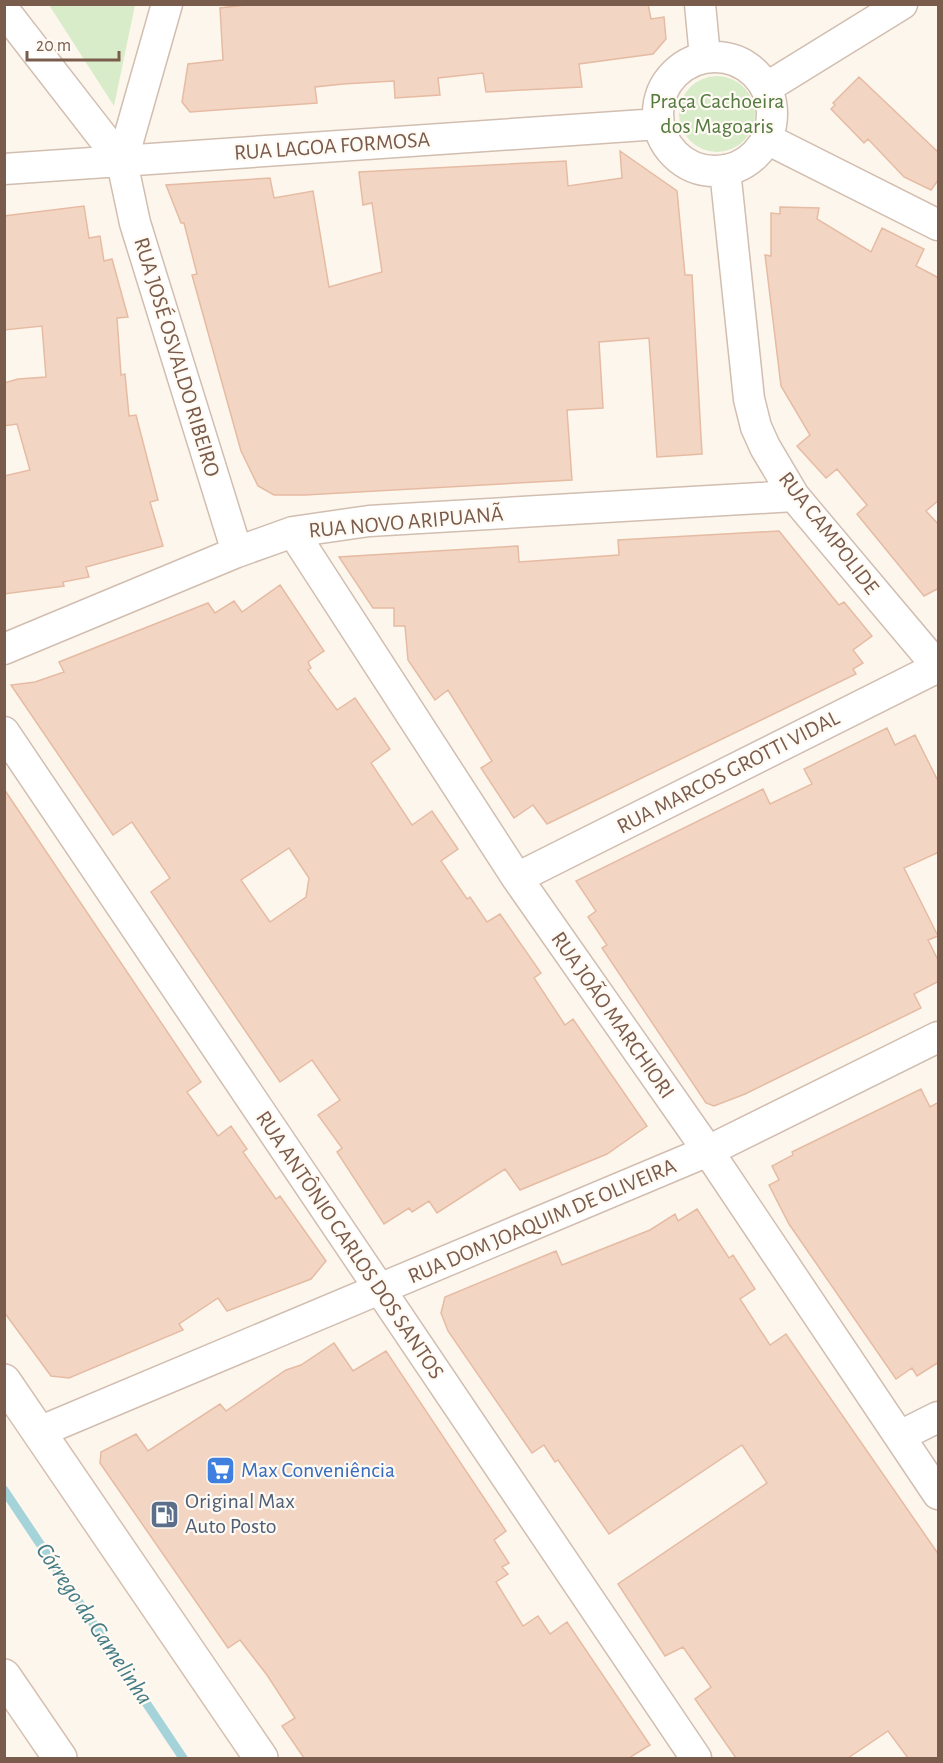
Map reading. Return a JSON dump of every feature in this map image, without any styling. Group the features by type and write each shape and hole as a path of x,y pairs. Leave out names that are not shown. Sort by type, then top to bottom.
{"main road":[{"path":"4,1381 261,1758"},
{"path":"4,1676 60,1758"}],"street":[{"path":"122,162 167,4"},
{"path":"700,4 705,57"},
{"path":"766,88 902,4"},
{"path":"4,10 122,162"},
{"path":"705,57 736,61 750,68 766,88 772,114 766,139 751,158 734,168 708,171 684,161 666,143 659,124 659,99 666,84 682,67 705,57"},
{"name":"RUA LAGOA FORMOSA","path":"4,169 659,124"},
{"path":"766,139 939,225"},
{"name":"RUA JOSÉ OSVALDO RIBEIRO","path":"122,162 135,223 237,552"},
{"name":"RUA CAMPOLIDE","path":"725,170 749,399 765,447 794,496 939,667"},
{"name":"RUA NOVO ARIPUANÃ","path":"4,648 237,552 293,532 369,521 794,496"},
{"name":"RUA JOÃO MARCHIORI","path":"293,532 517,878 708,1151 939,1494"},
{"name":"RUA MARCOS GROTTI VIDAL","path":"517,878 939,667"},
{"name":"RUA ANTÔNIO CARLOS DOS SANTOS","path":"4,732 696,1758"},
{"name":"RUA DOM JOAQUIM DE OLIVEIRA","path":"39,1432 708,1151 939,1037"},
{"path":"900,1436 939,1417"}],"green space":[{"path":"49,5 135,5 114,106"},
{"name":"Praça Cachoeira dos Magoaris","path":"710,76 724,76 738,82 749,93 755,107 752,129 744,141 724,152 710,152 696,146 685,135 679,121 679,107 685,93 696,82"}],"building":[{"path":"253,4 648,4 651,19 664,17 666,39 653,54 579,64 582,87 486,92 483,73 438,78 440,95 395,98 394,81 343,84 315,87 317,103 190,112 182,102 188,64 223,60 220,8"},
{"path":"859,77 939,153 939,179 931,190 904,177 868,139 864,143 831,109 835,105 833,103"},
{"path":"620,151 677,191 685,275 692,275 702,454 657,457 649,338 599,342 603,408 567,410 572,480 305,495 274,495 258,486 241,451 192,275 197,274 184,223 181,223 166,185 270,178 274,198 313,191 329,287 382,272 372,203 363,205 359,172 566,161 568,186 622,178"},
{"path":"84,206 89,238 100,236 104,261 112,259 128,317 117,318 121,375 125,374 129,416 136,415 158,500 150,502 163,546 86,567 89,577 63,582 64,586 4,594 4,476 30,470 17,424 4,426 4,383 18,379 46,377 42,326 4,330 4,216"},
{"path":"780,207 819,208 817,219 871,252 882,228 924,249 916,266 939,278 939,500 926,511 939,525 939,588 924,596 857,514 867,505 837,469 826,478 797,446 810,435 781,386 765,255 771,256 771,213 780,214"},
{"path":"779,531 839,605 844,602 872,636 853,650 863,663 853,669 856,674 547,824 533,805 514,818 481,768 492,761 448,690 435,700 408,660 405,626 394,626 394,608 373,608 339,557 518,546 519,562 619,555 618,540"},
{"path":"280,585 324,651 308,662 311,668 308,670 337,710 355,698 390,749 371,763 412,825 432,811 458,849 441,861 467,899 470,897 487,922 500,914 541,973 534,978 565,1025 573,1019 647,1126 607,1154 520,1190 505,1169 437,1213 429,1201 412,1212 409,1208 384,1224 337,1152 342,1148 318,1115 340,1100 312,1060 280,1082 151,892 170,878 132,822 113,835 11,685 35,682 64,672 59,662 208,603 215,613 234,601 242,612","holes":["289,848 309,878 306,897 270,922 241,880"]},
{"path":"887,728 895,745 915,735 939,783 939,852 904,868 938,936 928,940 939,962 939,981 914,994 921,1008 745,1094 714,1106 706,1103 602,948 607,945 588,917 596,911 576,881 763,789 770,804 812,784 804,769"},
{"path":"4,789 201,1082 187,1092 218,1136 231,1126 247,1149 243,1152 276,1199 280,1196 326,1261 311,1279 227,1311 218,1298 179,1324 183,1330 69,1378 51,1376 4,1312"},
{"path":"921,1089 930,1107 939,1102 939,1362 917,1376 912,1368 896,1379 789,1224 769,1185 779,1180 772,1166 793,1155 792,1152"},
{"path":"697,1209 729,1258 733,1255 755,1289 740,1299 770,1345 786,1334 939,1555 939,1758 908,1758 888,1731 848,1758 736,1758 695,1699 711,1687 683,1647 665,1656 618,1584 767,1483 742,1445 609,1534 558,1460 555,1462 544,1445 532,1453 448,1331 441,1313 445,1297 556,1251 562,1265 650,1230 675,1214 678,1221"},
{"path":"334,1343 353,1371 386,1351 506,1531 494,1540 509,1563 502,1567 508,1574 496,1582 523,1626 538,1616 550,1634 567,1622 650,1745 629,1758 304,1758 282,1726 295,1718 267,1675 240,1640 228,1648 100,1463 101,1452 136,1434 148,1451 220,1404 226,1411 286,1370 301,1365"}],"waterway":[{"name":"Córrego da Gamelinha","path":"4,1490 183,1758"}],"place":[{"name":"Max Conveniência","path":"220,1470"},
{"name":"Original Max Auto Posto","path":"164,1514"}]}
